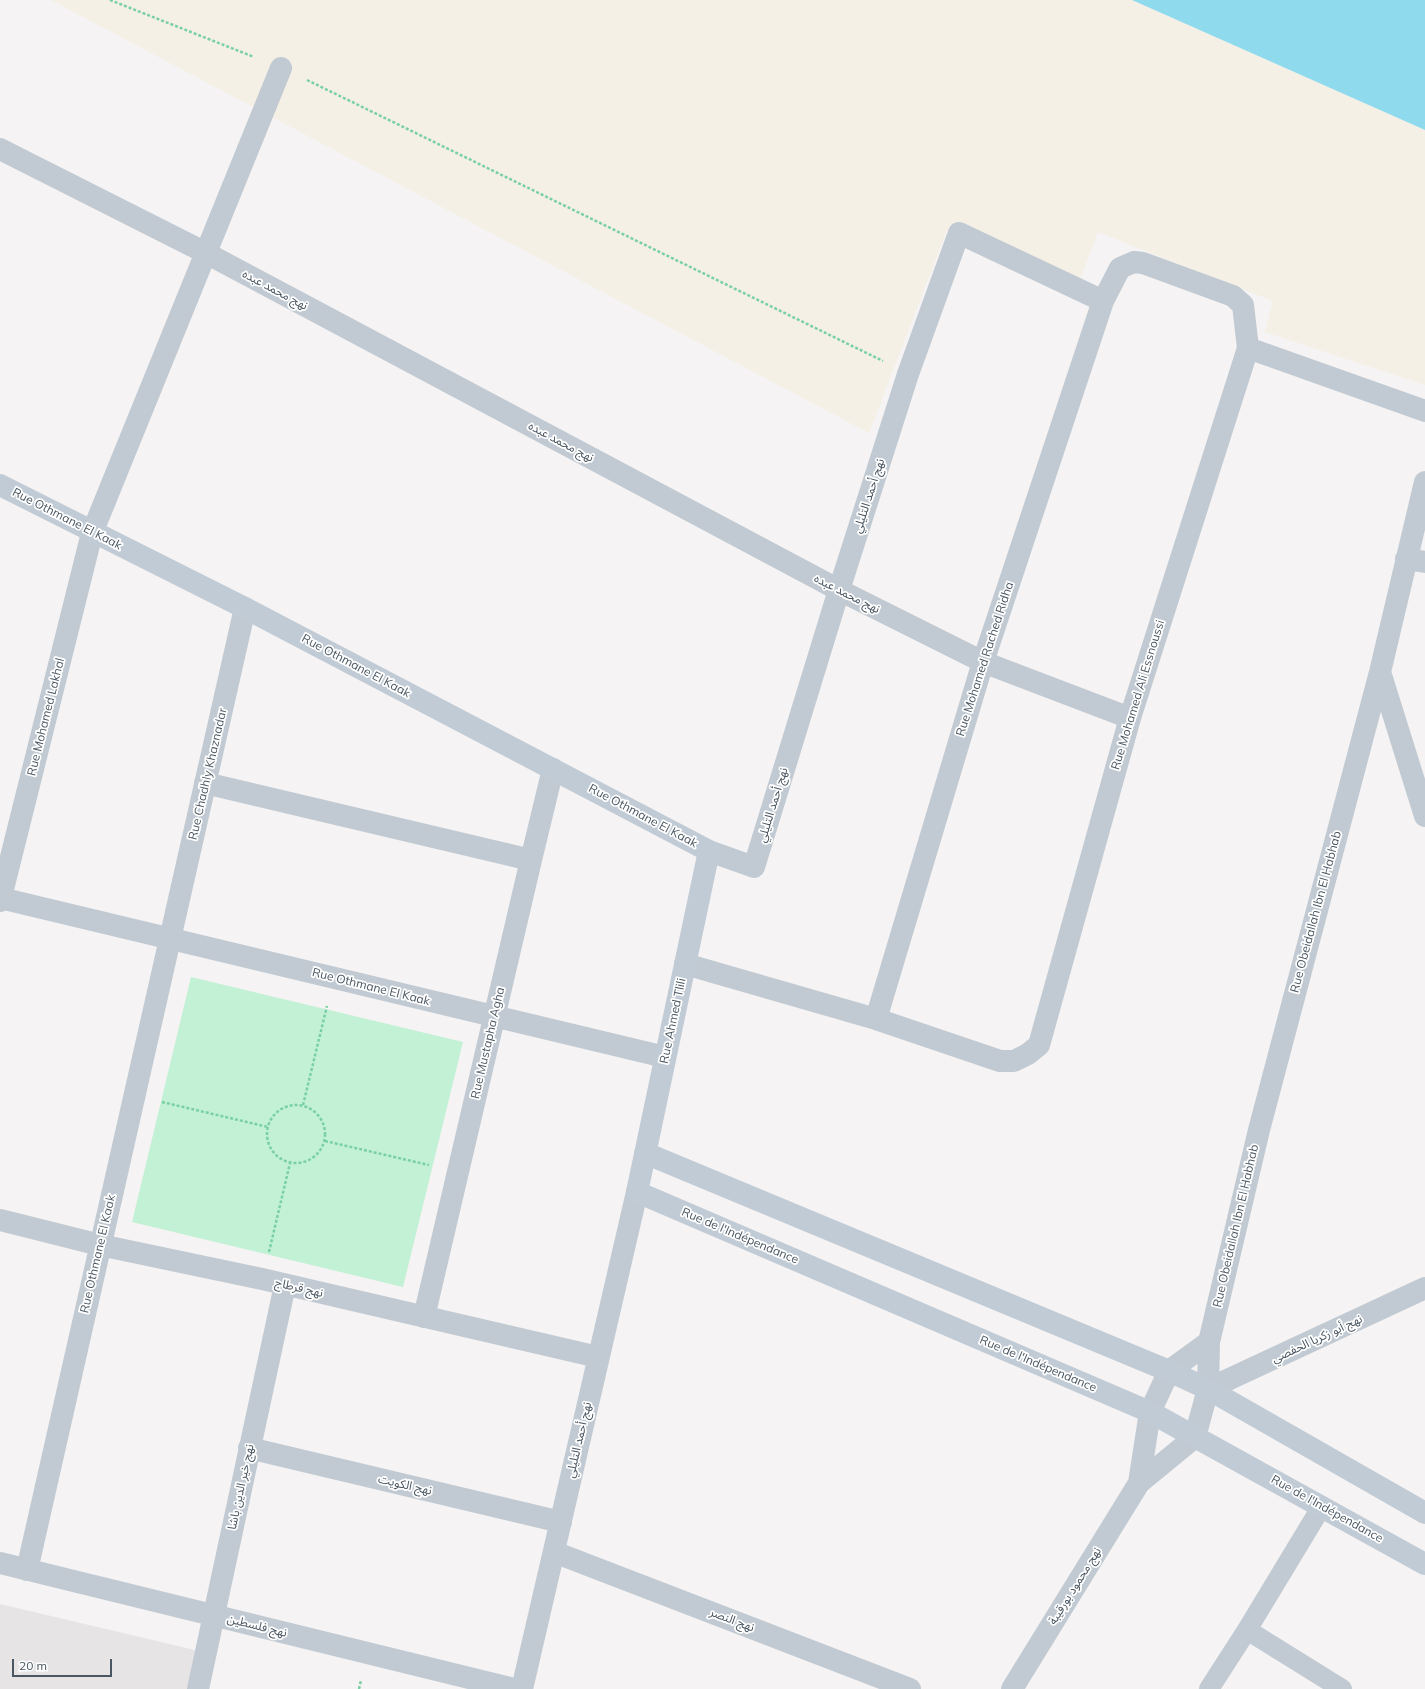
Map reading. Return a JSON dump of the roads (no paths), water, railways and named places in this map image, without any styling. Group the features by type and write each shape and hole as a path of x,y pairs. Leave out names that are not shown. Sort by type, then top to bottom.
{"street":[{"name":"Rue Mohamed Lakhal","path":"0,899 92,533 281,68"},
{"name":"نهج محمد عبده","path":"0,149 206,253 839,590 983,662 1130,718"},
{"name":"نهج أحمد التليلي","path":"709,851 754,867 839,590 908,374 959,233 1103,301"},
{"name":"Rue Mohamed Rached Ridha","path":"876,1019 983,662 1103,301 1120,268 1134,262 1143,263 1233,296 1242,305 1248,348"},
{"path":"1248,348 1419,410"},
{"name":"Rue Mohamed Ali Essnoussi","path":"876,1019 1000,1061 1014,1061 1028,1054 1039,1045 1130,718 1248,348"},
{"name":"Rue Obeidallah Ibn El Habhab","path":"1195,1437 1208,1389 1209,1342 1258,1130 1380,672 1416,560 1425,482"},
{"name":"Rue Othmane El Kaak","path":"0,485 92,533 245,608 709,851"},
{"name":"Rue Chadhly Khaznadar","path":"170,939 245,608"},
{"path":"1380,672 1425,816"},
{"name":"Rue Mustapha Agha","path":"424,1317 553,769"},
{"path":"205,783 531,860"},
{"name":"Rue Ahmed Tlili","path":"636,1192 709,851"},
{"name":"Rue Othmane El Kaak","path":"0,899 665,1057"},
{"name":"Rue Othmane El Kaak","path":"26,1570 170,939"},
{"path":"685,964 876,1019"},
{"path":"645,1154 1169,1371 1208,1389 1425,1513"},
{"name":"نهج أحمد التليلي","path":"522,1689 636,1192"},
{"name":"Rue de l'Indépendance","path":"636,1192 1150,1412 1425,1564"},
{"name":"نهج قرطاج","path":"0,1220 100,1245 262,1279 598,1357"},
{"name":"نهج خير الدين باشا","path":"198,1689 285,1285"},
{"name":"نهج أبو زكريا الحفصي","path":"1208,1389 1425,1288"},
{"path":"1139,1483 1150,1412 1169,1371 1209,1342"},
{"path":"1139,1483 1195,1437"},
{"name":"نهج الكويت","path":"249,1448 560,1522"},
{"name":"نهج محمود بورقيبة","path":"1012,1689 1139,1483"},
{"name":"نهج النصر","path":"554,1552 910,1689"},
{"name":"نهج فلسطين","path":"0,1563 514,1689"}],"lane":[{"path":"1209,1689 1247,1630 1322,1506"},
{"path":"1247,1630 1342,1689"}],"water":[{"path":"1132,0 1425,0 1425,130"}]}
